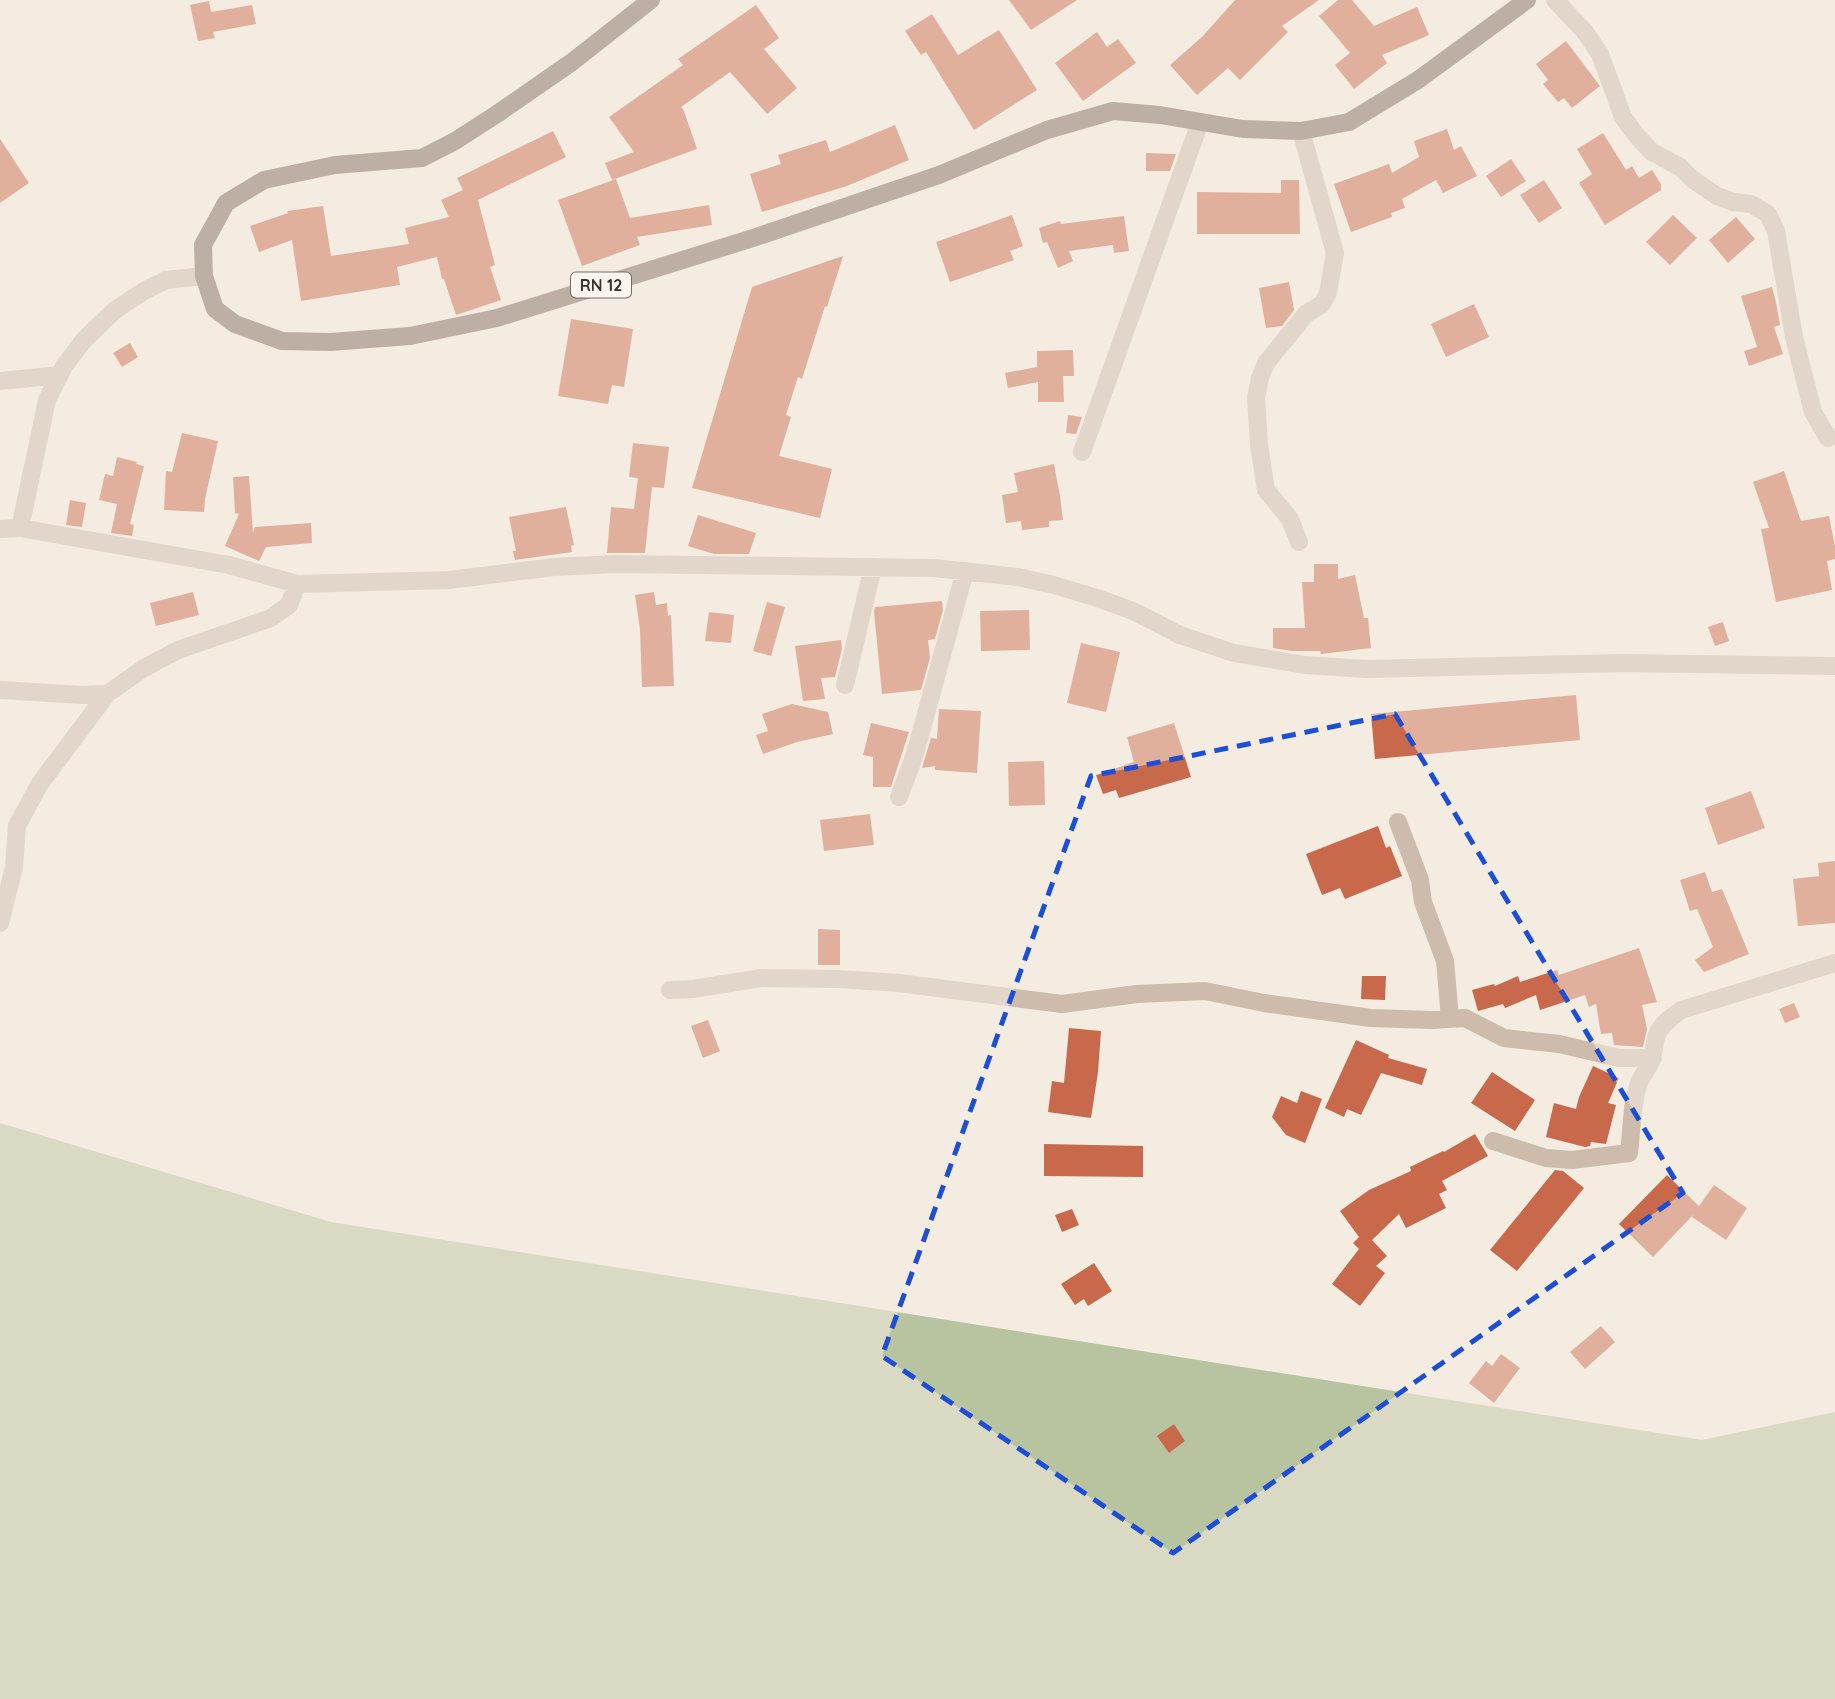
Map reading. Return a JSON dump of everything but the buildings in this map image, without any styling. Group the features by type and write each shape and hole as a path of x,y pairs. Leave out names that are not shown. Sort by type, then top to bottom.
{"main road":[{"name":"RN 12","path":"650,0 572,62 497,114 422,158 335,165 264,180 226,203 203,245 204,276 215,309 235,324 282,341 330,342 410,336 496,318 753,238 939,175 1047,130 1113,111 1160,115 1243,128 1301,131 1349,122 1418,80 1527,0"}],"street":[{"path":"1555,0 1600,54 1623,117 1652,152 1680,167 1717,196 1733,202 1751,204 1768,214 1776,231 1794,337 1813,412 1828,438"},
{"path":"1082,452 1200,122"},
{"path":"1299,542 1290,519 1266,490 1256,398 1266,363 1306,314 1322,304 1328,293 1335,253 1301,131"},
{"path":"20,528 47,400 64,366 115,310 144,291 166,280 204,276"},
{"path":"0,381 60,375"},
{"path":"0,530 20,528 229,565 297,584 449,580 554,567 615,564 934,568 965,571 1018,577 1054,585 1121,607 1180,635 1234,653 1304,665 1366,669 1622,663 1835,666"},
{"path":"845,685 873,567"},
{"path":"900,797 915,754 965,571"},
{"path":"0,923 14,867 18,826 38,785 107,694 144,668 178,650 271,618 289,605 297,584"},
{"path":"0,690 107,694"},
{"path":"1398,822 1418,873 1423,902 1445,961 1450,1018"},
{"path":"1493,1141 1546,1158 1572,1160 1629,1153 1632,1113 1640,1081 1653,1058 1656,1034 1664,1025 1681,1010 1835,963"},
{"path":"670,990 761,978 838,979 899,983 1062,1004 1137,994 1205,991 1264,1003 1371,1018 1465,1018 1504,1038 1559,1044 1619,1058 1653,1058"}],"highlighted area":[{"path":"1395,714 1683,1193 1173,1553 882,1356 1091,776"}],"green space":[{"path":"0,1123 331,1222 1702,1440 1835,1412 1835,1699 0,1699"}]}
